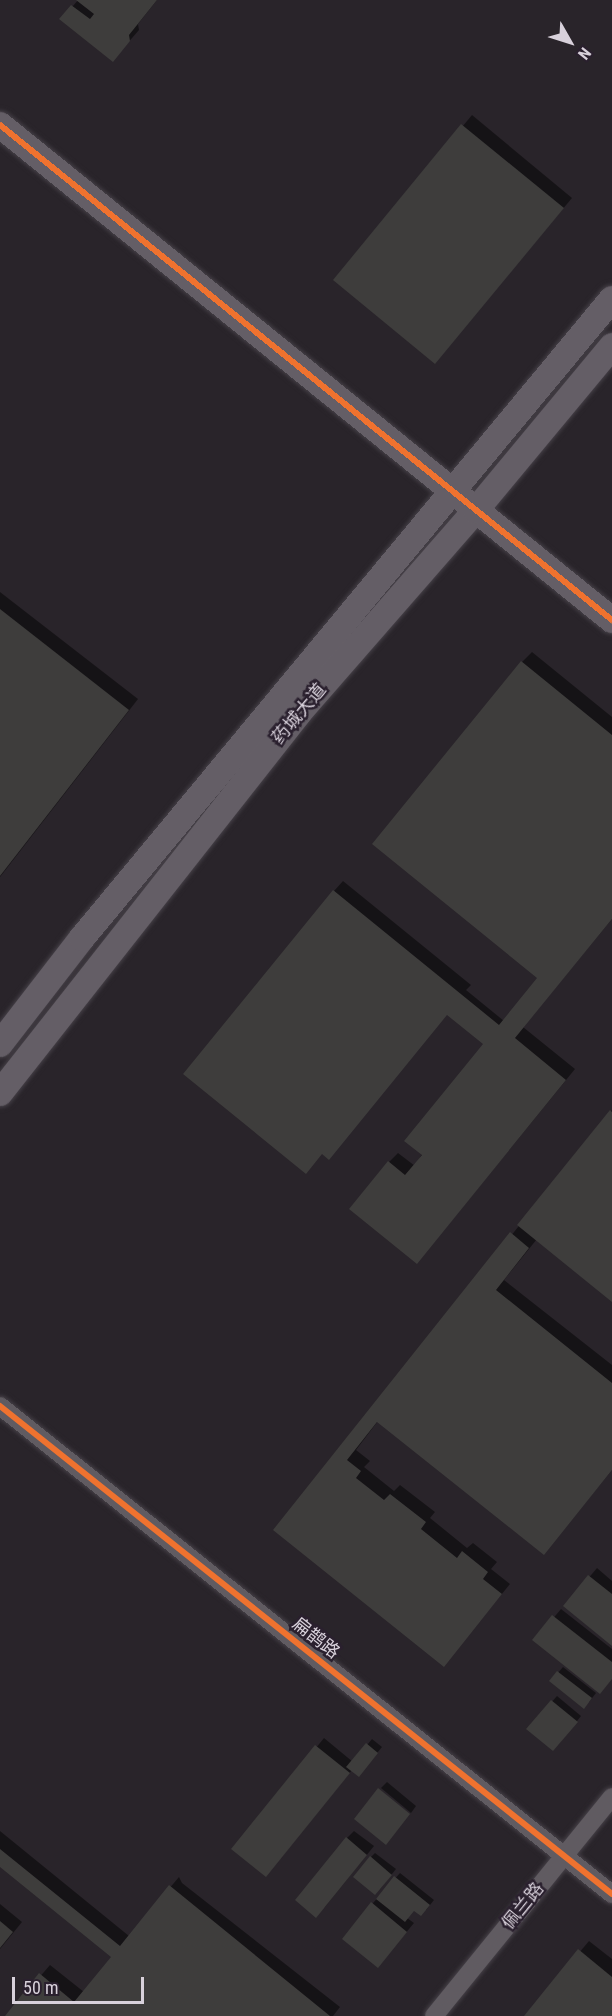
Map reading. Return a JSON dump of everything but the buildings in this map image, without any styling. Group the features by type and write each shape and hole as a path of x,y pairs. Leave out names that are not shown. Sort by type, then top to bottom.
{"main road":[{"path":"0,125 612,620"},
{"name":"药城大道","path":"0,1044 82,938 612,299"},
{"name":"药城大道","path":"0,1094 298,714 476,510 612,346"}],"street":[{"name":"扁鹊路","path":"0,1406 612,1894"},
{"name":"佩兰路","path":"434,2016 612,1797"}],"cycle path":[{"path":"0,125 612,620"},
{"path":"0,1406 612,1894"}]}
